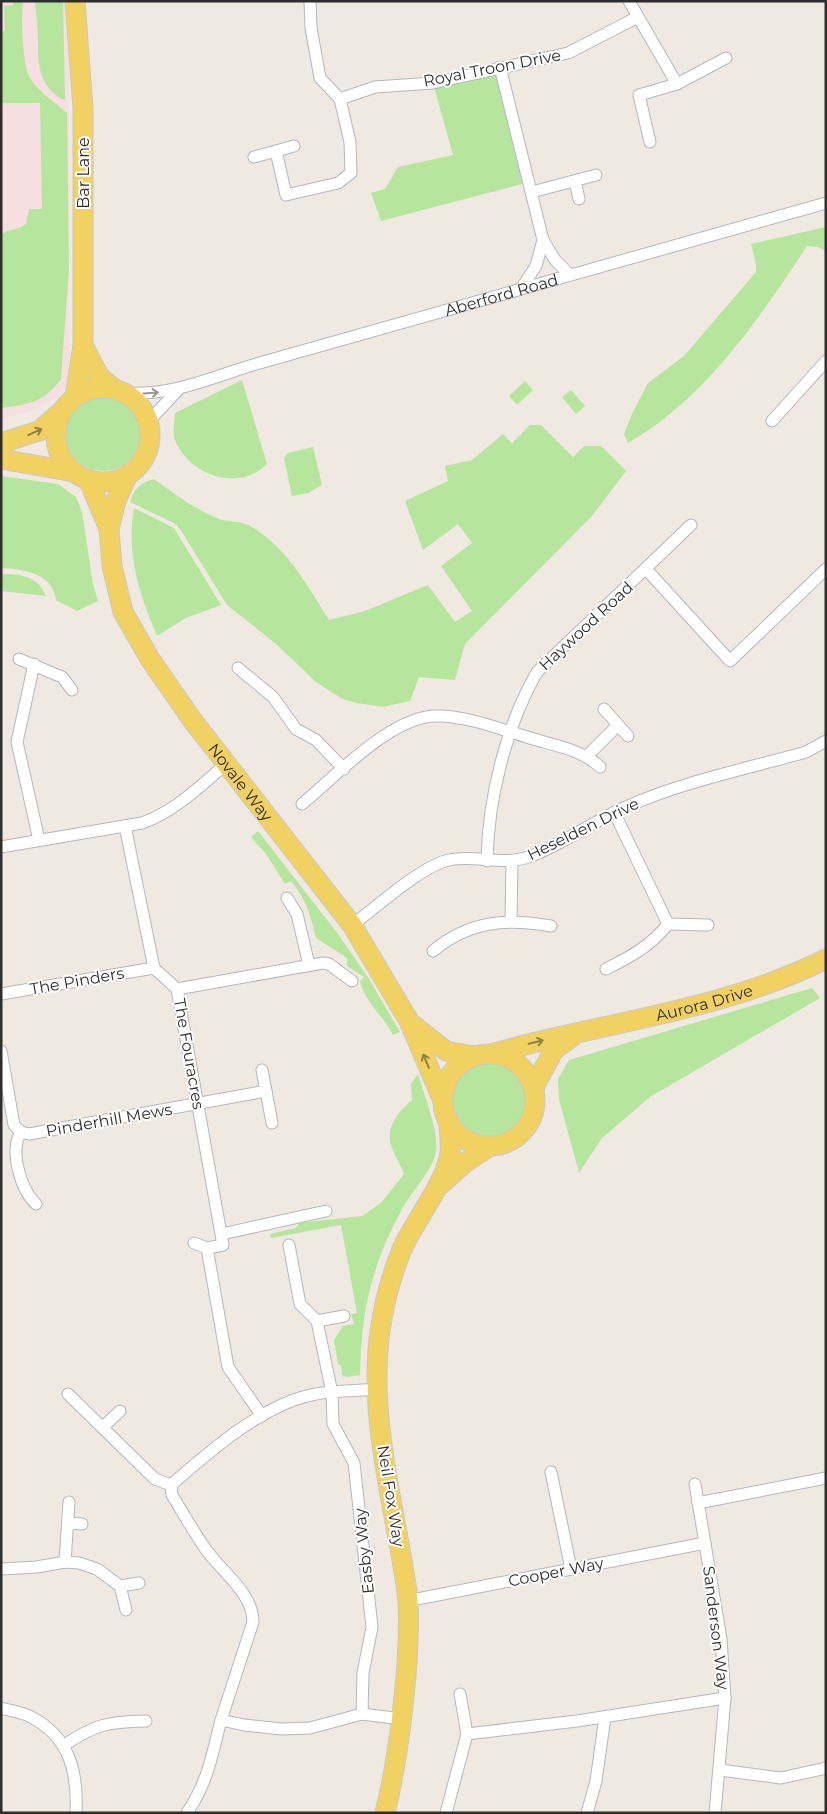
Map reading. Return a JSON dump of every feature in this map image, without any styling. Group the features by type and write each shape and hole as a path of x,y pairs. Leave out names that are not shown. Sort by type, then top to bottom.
{"main road":[{"name":"Bar Lane","path":"75,1 82,108 83,345 75,397"},
{"name":"Bar Lane","path":"83,345 99,376 119,391"},
{"path":"1,443 39,431 75,397 87,390 100,388 119,391 140,405 148,422 148,449 140,464 128,474 116,480 102,482 1,459"},
{"path":"62,411 57,424 56,437 59,450 65,462 81,476"},
{"name":"Novale Way","path":"128,474 116,501 109,529 112,566 123,612 150,659 225,765 352,925 408,1021 443,1100"},
{"name":"Novale Way","path":"81,476 109,529"},
{"name":"Aurora Drive","path":"494,1053 684,1009 759,988 826,959"},
{"name":"Novale Way","path":"408,1021 446,1051 474,1056"},
{"name":"Aurora Drive","path":"534,1087 554,1050 579,1033"},
{"path":"494,1053 514,1060 523,1067 534,1087 534,1114 524,1132 506,1144 489,1147 474,1144 464,1139 449,1122 443,1100 449,1077 458,1065 474,1056 494,1053"},
{"name":"Neil Fox Way","path":"385,1813 393,1782 402,1719 408,1639 407,1601 383,1452 378,1389 380,1330 389,1289 403,1248 419,1216 436,1189 450,1153 449,1122"},
{"name":"Neil Fox Way","path":"436,1189 466,1162 489,1147"}],"street":[{"path":"276,151 286,195 338,183 351,173 350,142 340,98 320,78 311,28 310,1"},
{"path":"629,1 677,84"},
{"name":"Royal Troon Drive","path":"340,98 375,87 433,83 568,53 638,17"},
{"path":"650,142 639,96 677,84 726,58"},
{"path":"500,67 543,240 555,260 569,274"},
{"path":"254,157 294,146"},
{"path":"532,192 596,174"},
{"path":"575,180 579,198"},
{"name":"Aberford Road","path":"119,391 152,394 178,390 248,366 363,335 522,287 826,203"},
{"path":"522,287 536,266 543,240"},
{"path":"772,421 824,368"},
{"name":"Aberford Road","path":"148,422 178,390"},
{"name":"Haywood Road","path":"487,861 490,811 512,732 528,688 537,672 691,525"},
{"path":"646,569 730,661 826,569"},
{"path":"19,658 62,677 72,690"},
{"path":"34,664 17,742 39,840"},
{"path":"238,668 273,697 296,728 316,740 344,769"},
{"path":"604,709 628,736"},
{"path":"302,804 374,744 413,720 437,716 512,732 586,756 600,767"},
{"path":"586,756 618,725"},
{"name":"Heselden Drive","path":"352,925 436,864 462,859 512,861 545,850 614,812 667,792 806,752 826,741"},
{"path":"1,847 142,823 166,812 225,765"},
{"path":"614,812 668,924"},
{"path":"125,826 154,968"},
{"path":"512,861 512,921"},
{"path":"287,898 297,914 309,964"},
{"path":"432,951 449,938 466,930 496,922 522,920 551,926"},
{"path":"668,924 708,925"},
{"path":"606,970 644,948 657,938 668,924"},
{"path":"177,988 309,964 329,964 352,981"},
{"name":"The Fouracres","path":"154,968 177,988 222,1234"},
{"name":"The Pinders","path":"1,994 154,968"},
{"path":"1,1051 14,1125 21,1132 16,1139 15,1150 23,1188 27,1196 36,1204"},
{"path":"262,1070 272,1123"},
{"name":"Pinderhill Mews","path":"21,1132 29,1134 266,1091"},
{"path":"194,1243 207,1248 223,1245 222,1234 326,1211"},
{"path":"289,1245 300,1304 317,1321 344,1316"},
{"path":"207,1248 228,1367 262,1416"},
{"name":"Easby Way","path":"317,1321 332,1393 333,1424 354,1463 372,1627 363,1673 362,1714"},
{"path":"171,1485 221,1444 262,1416 316,1394 378,1389"},
{"path":"68,1394 155,1479 171,1485"},
{"path":"103,1428 120,1411"},
{"path":"551,1472 571,1569"},
{"path":"698,1503 826,1478"},
{"name":"Sanderson Way","path":"694,1484 721,1639 725,1698 715,1813"},
{"path":"171,1485 172,1495 204,1547 218,1567 237,1585 253,1614 253,1622 221,1720 210,1768 200,1793 187,1813"},
{"path":"64,1562 69,1502"},
{"path":"68,1523 82,1524"},
{"name":"Cooper Way","path":"407,1601 705,1543"},
{"path":"1,1569 37,1567 64,1562 79,1563 97,1569 120,1586 126,1610"},
{"path":"120,1586 138,1583"},
{"path":"446,1813 467,1734 460,1694"},
{"path":"467,1734 606,1717 725,1698"},
{"path":"1,1708 30,1716 52,1731 63,1746 73,1765 77,1789 76,1813"},
{"path":"221,1720 244,1725 310,1728 362,1714 402,1719"},
{"path":"587,1813 596,1781 606,1717"},
{"path":"63,1746 87,1730 109,1722 146,1721"},
{"path":"720,1770 781,1778 826,1768"}],"shaded area":[{"path":"1,1 69,1 69,385 56,398 34,410 1,419"}],"green space":[{"path":"13,1 23,1 22,29 24,52 30,78 42,92 67,113 69,268 61,379 42,398 20,405 1,408 1,234 26,224 29,209 42,209 40,103 1,103 1,34 5,29 4,6 13,5"},
{"path":"35,1 63,1 65,101 50,89 42,76 39,60"},
{"path":"500,67 530,182 381,221 371,193 385,189 398,167 453,155 433,83"},
{"path":"826,227 826,251 818,247 807,246 750,329 706,381 656,425 628,443 624,434 648,383 684,356 756,272 751,244"},
{"path":"242,380 267,464 255,473 242,477 215,476 191,463 182,452 174,437 175,413"},
{"path":"525,381 533,390 517,405 509,396"},
{"path":"571,390 585,406 576,414 562,397"},
{"path":"103,397 124,403 134,413 140,434 134,455 124,465 103,471 82,465 72,455 66,434 72,413 82,403"},
{"path":"530,425 541,425 573,457 584,446 601,446 626,471 592,516 465,644 455,680 419,677 410,701 383,707 342,699 316,682 275,643 227,605 180,529 174,523 130,502 133,493 138,487 154,479 201,511 219,519 252,527 265,536 287,557 329,620 365,611 428,585 455,622 472,611 441,566 472,543 458,524 423,550 405,501 448,481 445,466 472,460 503,434 512,443"},
{"path":"313,447 322,485 308,493 292,496 284,458 288,453"},
{"path":"1,476 58,484 76,497 82,512 93,584 98,601 77,611 56,600 54,591 49,584 36,574 1,568"},
{"path":"134,508 174,528 221,605 186,618 157,636 140,589 133,558 132,525"},
{"path":"1,574 22,576 34,580 43,589 46,596 1,591"},
{"path":"258,831 338,934 369,979 400,1032 393,1035 366,996 360,981 364,977 347,966 347,958 316,938 310,915 301,895 291,881 285,884 266,854 251,837"},
{"path":"812,988 820,998 650,1097 602,1138 579,1173 559,1099 558,1079 569,1060"},
{"path":"490,1062 511,1068 521,1078 527,1099 521,1120 511,1130 490,1136 469,1130 459,1120 453,1099 459,1078 469,1068"},
{"path":"418,1074 433,1124 436,1152 431,1166 401,1211 382,1251 375,1271 366,1310 360,1375 347,1377 342,1375 341,1365 338,1364 334,1340 343,1326 354,1324 351,1314 357,1313 341,1225 271,1238 270,1234 296,1228 299,1223 362,1216 381,1203 404,1174 392,1148 390,1134 397,1115 412,1100 411,1084"}]}
